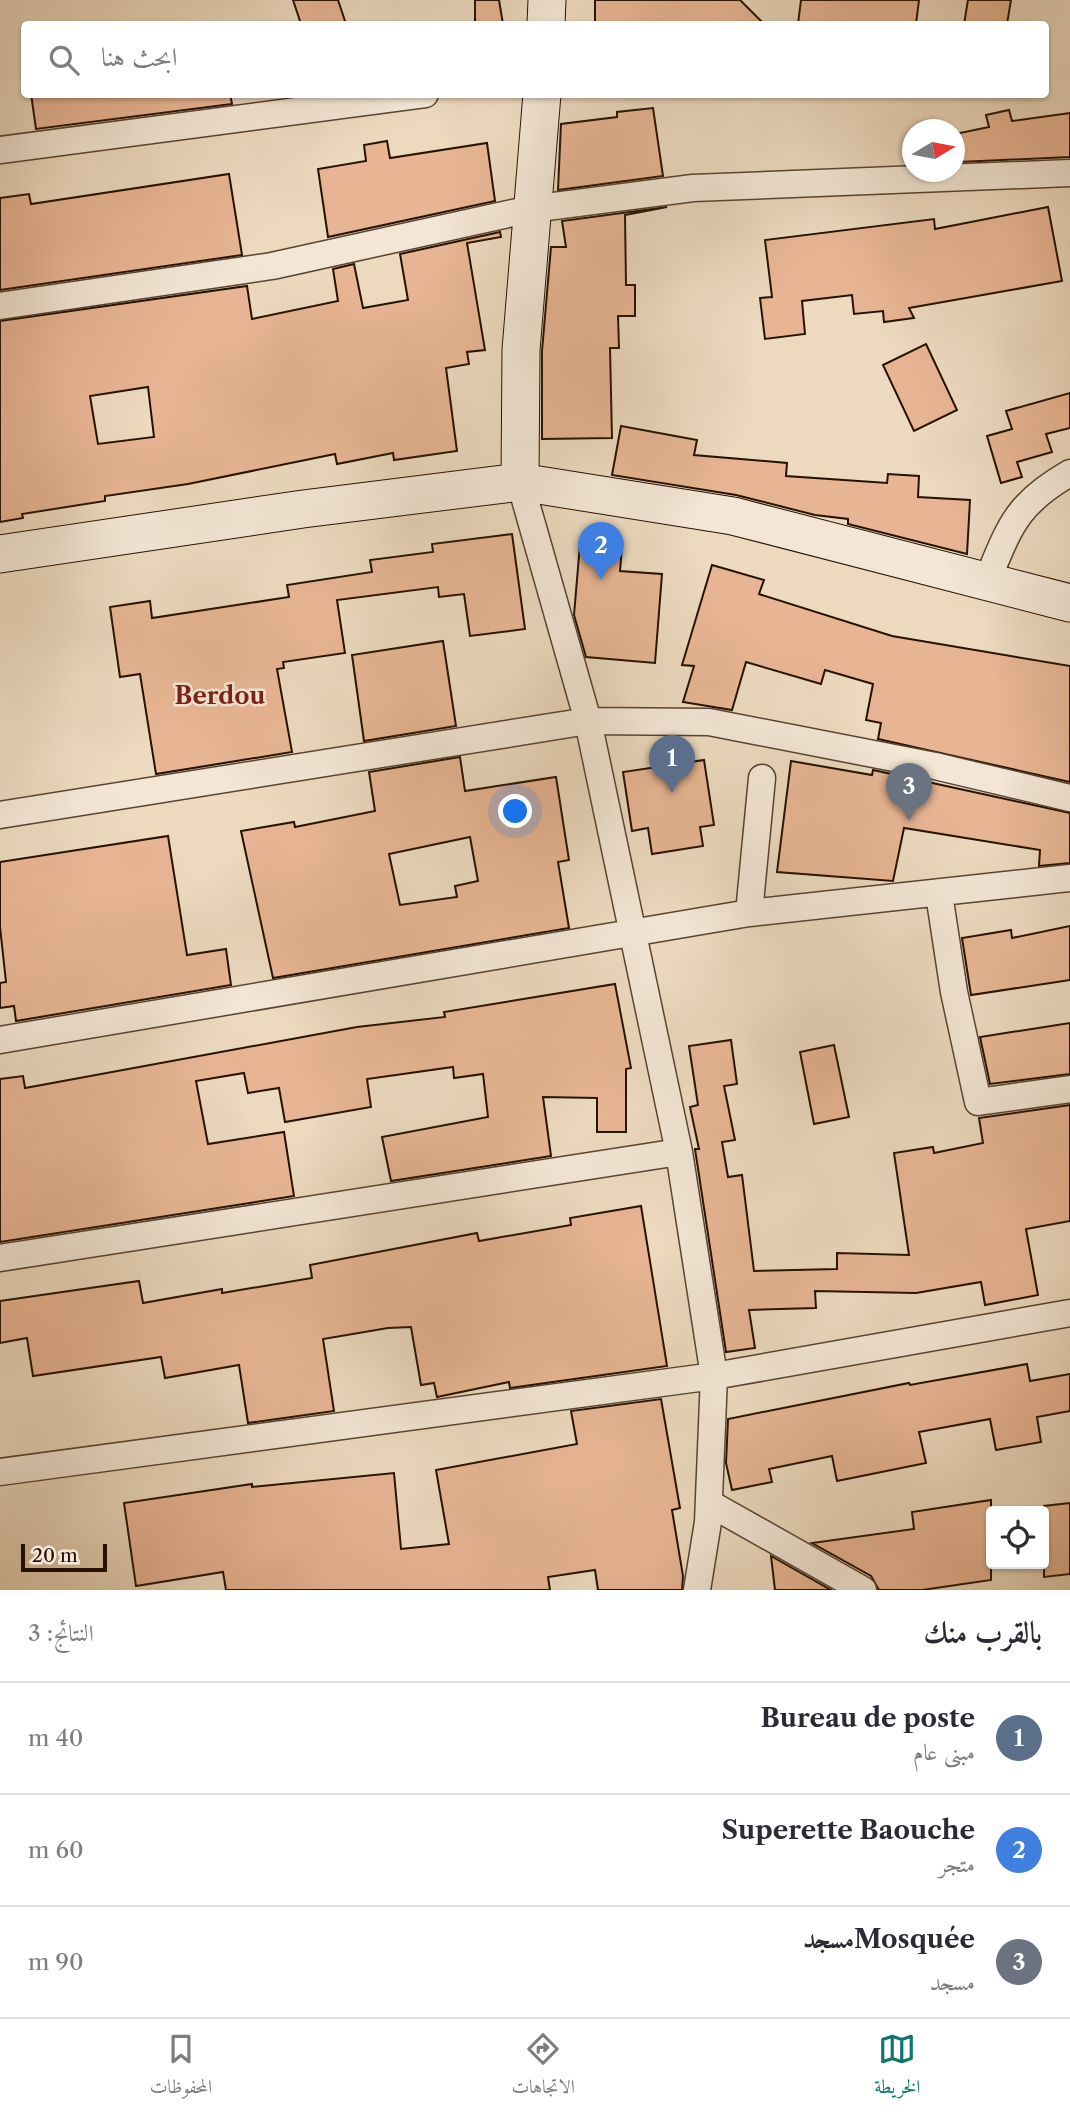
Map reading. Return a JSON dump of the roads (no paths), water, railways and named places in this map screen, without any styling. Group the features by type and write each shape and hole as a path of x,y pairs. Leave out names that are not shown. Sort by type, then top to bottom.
{"main road":[{"path":"546,21 547,0"},
{"path":"520,482 521,350 542,98"},
{"path":"0,554 303,509 520,482 733,516 1070,603"}],"street":[{"path":"0,150 395,98"},
{"path":"0,306 272,266 531,209 693,188 1070,173"},
{"path":"987,581 1010,526 1037,492 1070,472"},
{"path":"520,482 588,721 679,1153 714,1376 709,1503 697,1590"},
{"path":"0,815 588,721 709,722 935,766 1070,799"},
{"path":"749,913 762,778"},
{"path":"0,1040 749,913 1070,878"},
{"path":"939,894 954,992 978,1102 1070,1089"},
{"path":"0,1258 679,1153"},
{"path":"0,1472 714,1376 1070,1313"},
{"path":"709,1503 863,1590"}],"place":[{"name":"Superette Baouche","path":"601,580"},
{"name":"Bureau de poste","path":"672,793"},
{"name":"Mosquéeمسجد","path":"909,821"}],"district":[{"name":"Berdou","path":"220,695"}]}
